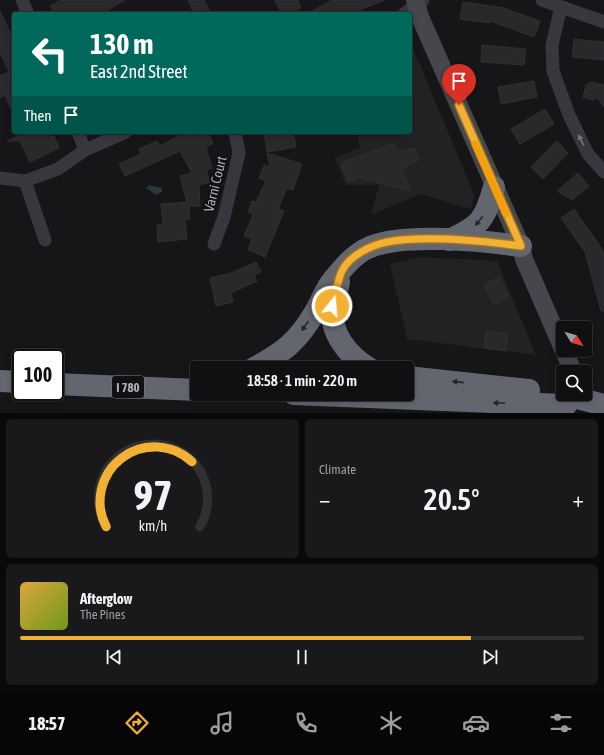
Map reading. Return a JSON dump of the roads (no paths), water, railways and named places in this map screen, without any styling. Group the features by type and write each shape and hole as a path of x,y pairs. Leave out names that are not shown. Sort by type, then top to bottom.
{"highway":[{"path":"448,240 471,230 480,222 490,202 494,186"},
{"path":"268,361 278,356 296,339 314,314 332,281 358,254 368,248 386,242 416,239 498,243 521,246"},
{"path":"342,271 332,306 335,327 343,345 356,361"},
{"path":"64,383 101,376 190,375"},
{"path":"414,378 556,396"},
{"name":"I 780","path":"64,384 190,390"},
{"path":"414,396 556,398"},
{"path":"584,401 604,406"}],"main road":[{"path":"415,5 521,246 524,259 556,333"},
{"path":"576,401 592,413"}],"street":[{"path":"22,0 27,12"},
{"path":"542,0 604,22"},
{"path":"561,7 552,45 553,71 569,115 588,154 604,172"},
{"path":"79,134 85,150"},
{"path":"0,178 24,181 58,169 85,150 121,134"},
{"name":"Varni Court","path":"214,244 224,218 239,153 235,134"},
{"path":"24,181 45,240"}]}
